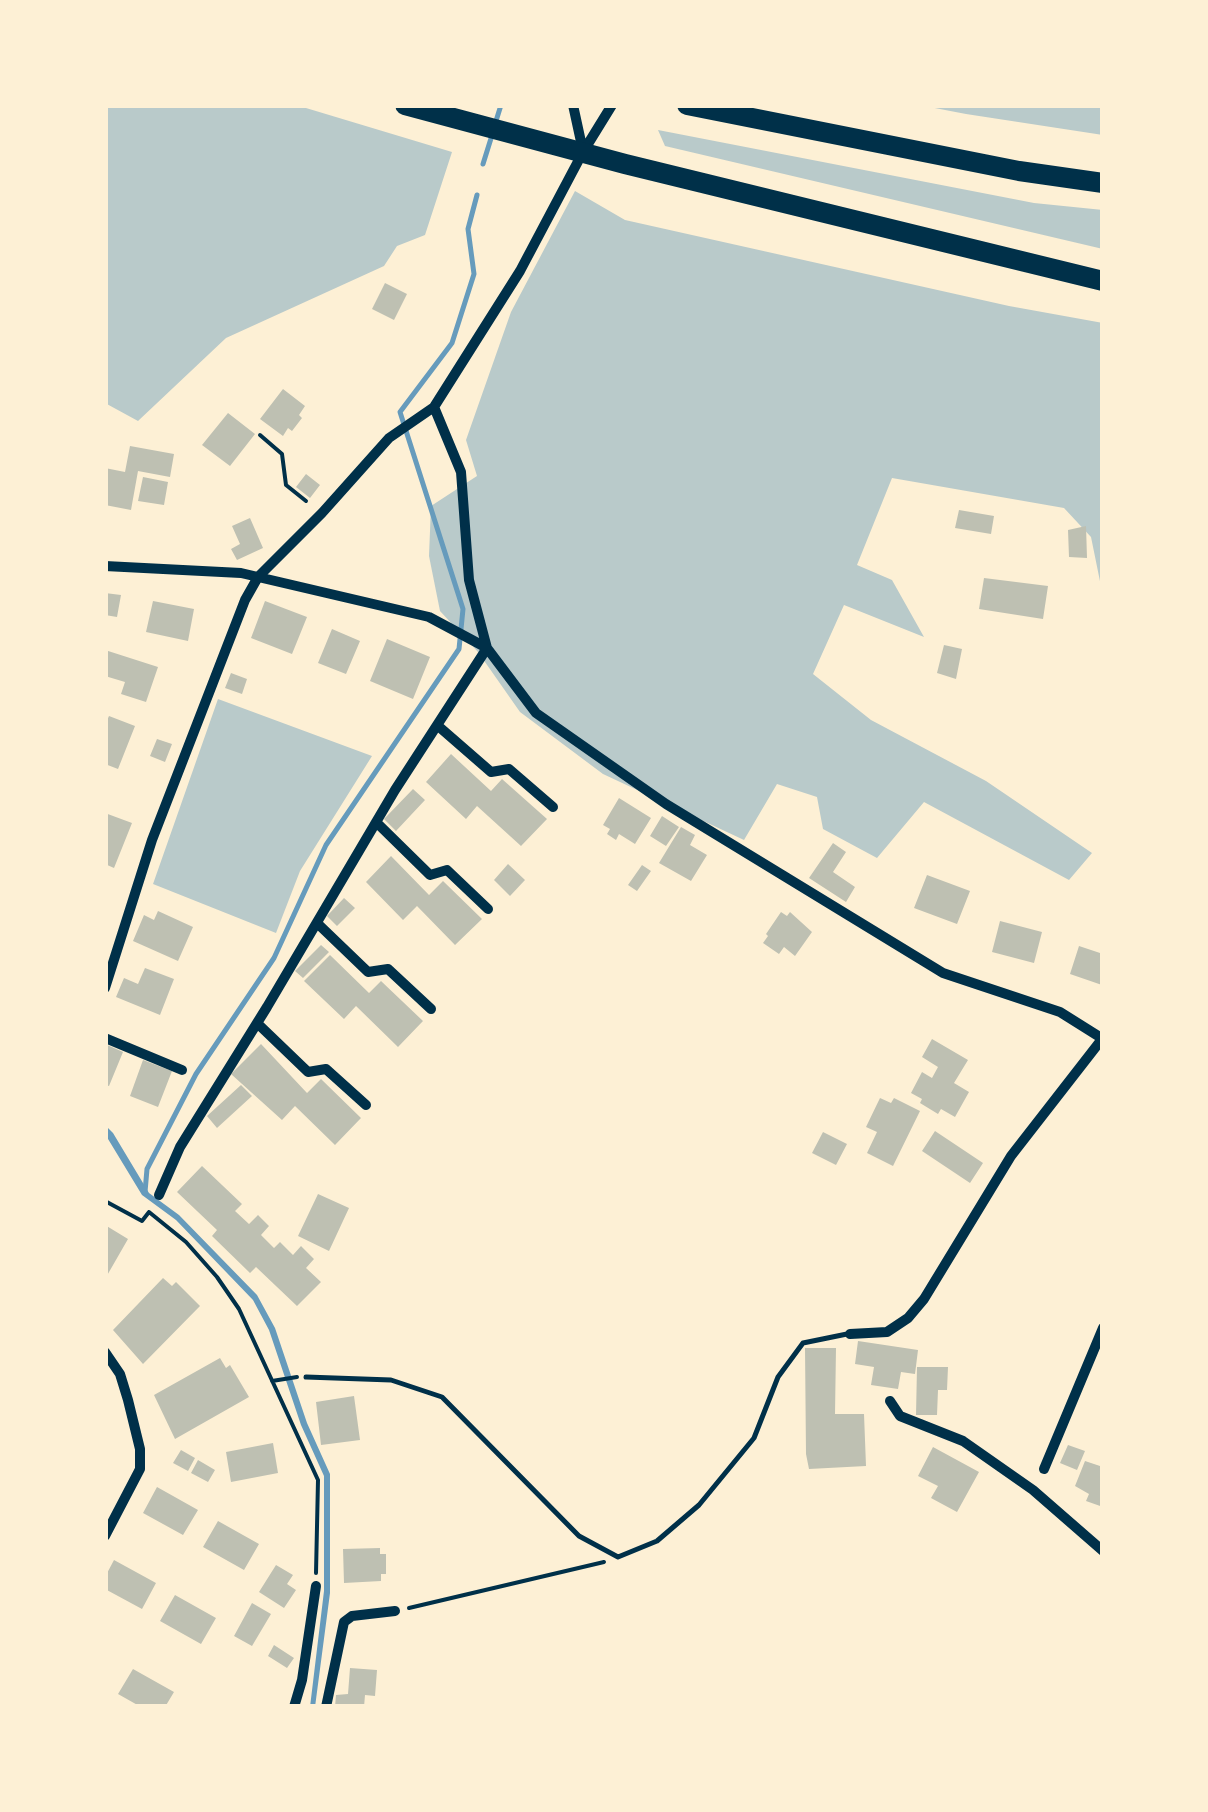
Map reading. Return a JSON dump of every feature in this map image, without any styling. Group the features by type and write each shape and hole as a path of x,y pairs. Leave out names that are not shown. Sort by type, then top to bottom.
{"highway":[{"path":"687,105 1019,171 1103,183"},
{"path":"407,106 1103,282"}],"street":[{"path":"573,105 583,152"},
{"path":"105,988 152,840 245,600 258,578 395,434 434,407 520,271 612,105"},
{"path":"434,407 461,472 469,580 487,648 536,713 666,804 943,973 1060,1012 1103,1039 1010,1156 908,1318 887,1332 850,1334"},
{"path":"105,566 241,573 429,617 487,648"},
{"path":"159,1195 180,1147 376,822 487,648"},
{"path":"436,725 490,772 509,768 552,808"},
{"path":"376,822 430,875 447,870 488,909"},
{"path":"317,922 368,972 388,970 431,1010"},
{"path":"105,929 120,934"},
{"path":"257,1023 308,1072 326,1068 366,1105"},
{"path":"105,1038 182,1070"},
{"path":"1044,1469 1103,1328"},
{"path":"105,1352 120,1374 140,1449 140,1469 105,1536"},
{"path":"890,1401 900,1416 962,1441 1034,1490 1103,1551"},
{"path":"294,1707 302,1680 316,1586"},
{"path":"326,1707 344,1622 352,1616 395,1611"}],"lane":[{"path":"1103,680 1103,709"},
{"path":"306,1377 391,1380 442,1397 580,1536 618,1557 657,1541 699,1505 754,1438 778,1377 802,1343 850,1334"}],"path":[{"path":"260,436 282,454 286,485 306,501"},
{"path":"105,1201 142,1220 151,1209 217,1276 239,1309 318,1480 316,1586"},
{"path":"272,1380 296,1377"},
{"path":"395,1611 533,1581 618,1557"}],"shaded area":[{"path":"105,105 296,105 452,152 425,235 397,246 384,266 226,338 138,421 105,403"},
{"path":"919,105 1103,105 1103,135 966,114"},
{"path":"658,130 1034,203 1103,210 1103,249 665,146"},
{"path":"575,191 625,220 1009,306 1103,323 1103,596 1091,537 1064,508 892,478 857,565 892,580 924,637 844,605 813,674 871,720 986,781 1092,853 1069,880 924,802 877,858 823,829 817,797 777,784 744,840 603,774 520,712 478,652 440,611 429,556 431,506 477,476 466,440 511,312"},
{"path":"218,699 372,756 300,871 276,933 153,884"}],"water":[{"path":"105,1125 149,1193 179,1215 257,1295 275,1328 307,1423 330,1474 330,1593 315,1707 310,1707 324,1591 324,1476 301,1425 269,1330 253,1300 176,1220 142,1195 105,1134"}],"building":[{"path":"385,283 407,294 394,320 372,309"},
{"path":"283,389 305,406 299,415 302,418 283,436 260,419"},
{"path":"228,413 255,434 230,466 202,445"},
{"path":"130,446 174,454 170,477 138,471 131,510 105,505 105,468 125,472"},
{"path":"306,474 320,485 310,498 296,487"},
{"path":"143,477 168,482 164,505 138,501"},
{"path":"959,510 994,516 991,534 955,528"},
{"path":"250,518 263,548 237,560 231,549 240,544 232,526"},
{"path":"1086,526 1087,558 1069,557 1068,530"},
{"path":"984,578 1048,586 1043,619 979,609"},
{"path":"105,593 121,595 117,617 105,615"},
{"path":"153,601 194,609 188,641 146,632"},
{"path":"265,601 307,617 292,654 251,638"},
{"path":"332,629 360,641 346,674 318,663"},
{"path":"387,639 430,657 413,699 370,681"},
{"path":"944,645 962,649 956,679 937,673"},
{"path":"105,650 158,667 146,702 121,694 125,682 105,676"},
{"path":"231,673 247,679 242,694 225,688"},
{"path":"109,716 135,726 118,769 105,764 105,725"},
{"path":"157,739 172,744 165,762 150,756"},
{"path":"451,754 491,791 502,779 547,819 521,846 477,806 466,819 426,782"},
{"path":"413,789 425,800 396,831 384,819"},
{"path":"619,798 651,818 635,844 619,834 616,840 603,825"},
{"path":"105,813 132,823 114,868 105,864"},
{"path":"662,816 679,827 666,846 650,836"},
{"path":"681,827 695,835 690,845 707,855 691,881 659,863"},
{"path":"833,843 846,852 833,872 855,887 846,902 809,878"},
{"path":"391,856 429,895 443,881 482,919 455,945 417,906 403,920 366,882"},
{"path":"508,864 525,880 510,896 494,880"},
{"path":"642,865 651,871 637,891 628,885"},
{"path":"927,875 970,891 957,924 914,908"},
{"path":"344,898 355,908 337,926 327,916"},
{"path":"158,911 193,927 178,961 133,941 144,915 154,920"},
{"path":"781,912 787,916 790,912 812,932 795,956 784,947 779,954 763,943"},
{"path":"1000,921 1042,932 1034,963 992,952"},
{"path":"321,945 329,952 303,978 295,971"},
{"path":"1079,946 1103,954 1102,985 1070,974"},
{"path":"330,955 369,993 381,981 423,1021 398,1047 356,1006 344,1019 304,981"},
{"path":"145,968 174,979 160,1015 116,997 124,978 138,984"},
{"path":"932,1039 968,1060 954,1083 969,1092 955,1117 941,1109 938,1114 911,1093 922,1072 932,1078 938,1067 922,1057"},
{"path":"105,1044 123,1052 109,1086 105,1085"},
{"path":"261,1044 307,1093 321,1079 361,1118 335,1145 295,1106 282,1120 231,1074"},
{"path":"143,1060 172,1071 158,1107 130,1096"},
{"path":"241,1085 252,1096 217,1128 207,1116"},
{"path":"880,1098 891,1103 894,1098 920,1111 893,1166 867,1153 877,1132 866,1127"},
{"path":"935,1131 983,1163 970,1183 922,1151"},
{"path":"823,1132 847,1144 836,1165 812,1153"},
{"path":"202,1166 242,1204 235,1211 249,1224 258,1215 269,1226 261,1235 274,1248 280,1242 293,1255 301,1246 314,1259 306,1268 321,1282 297,1306 256,1267 250,1273 212,1236 217,1230 177,1192"},
{"path":"318,1194 349,1208 329,1251 298,1236"},
{"path":"105,1225 128,1239 105,1279"},
{"path":"163,1278 172,1286 176,1282 200,1306 143,1364 113,1330"},
{"path":"858,1341 918,1350 915,1374 901,1372 898,1389 871,1385 874,1367 855,1364"},
{"path":"805,1348 836,1348 835,1414 864,1414 866,1466 809,1469"},
{"path":"220,1358 226,1368 230,1365 249,1397 175,1439 154,1395"},
{"path":"917,1367 948,1367 947,1390 938,1390 937,1415 916,1415"},
{"path":"354,1396 360,1440 321,1445 316,1402"},
{"path":"273,1443 278,1473 231,1482 226,1452"},
{"path":"1068,1445 1085,1451 1077,1470 1060,1463"},
{"path":"933,1447 979,1472 957,1512 931,1498 938,1486 918,1476"},
{"path":"181,1450 195,1458 188,1471 173,1463"},
{"path":"198,1460 215,1470 208,1482 191,1473"},
{"path":"1085,1461 1103,1467 1103,1507 1086,1501 1089,1494 1075,1486"},
{"path":"157,1487 198,1510 183,1535 143,1513"},
{"path":"218,1521 259,1544 244,1570 203,1547"},
{"path":"380,1548 380,1554 386,1554 386,1574 381,1574 381,1581 344,1583 343,1549"},
{"path":"114,1560 156,1583 142,1609 105,1589 105,1577"},
{"path":"276,1565 293,1575 287,1584 296,1590 284,1608 259,1592"},
{"path":"175,1595 216,1618 201,1644 160,1621"},
{"path":"252,1603 271,1614 252,1646 234,1636"},
{"path":"274,1645 294,1658 287,1668 268,1656"},
{"path":"350,1668 377,1670 375,1696 365,1695 364,1707 335,1707 336,1695 348,1694"},
{"path":"133,1669 174,1692 165,1707 141,1707 118,1694"}],"waterway":[{"path":"496,121 501,105"},
{"path":"483,164 493,132"},
{"path":"145,1192 147,1169 196,1074 274,958 326,845 459,649 463,609 400,412 452,343 474,274 468,229 477,195"}]}
